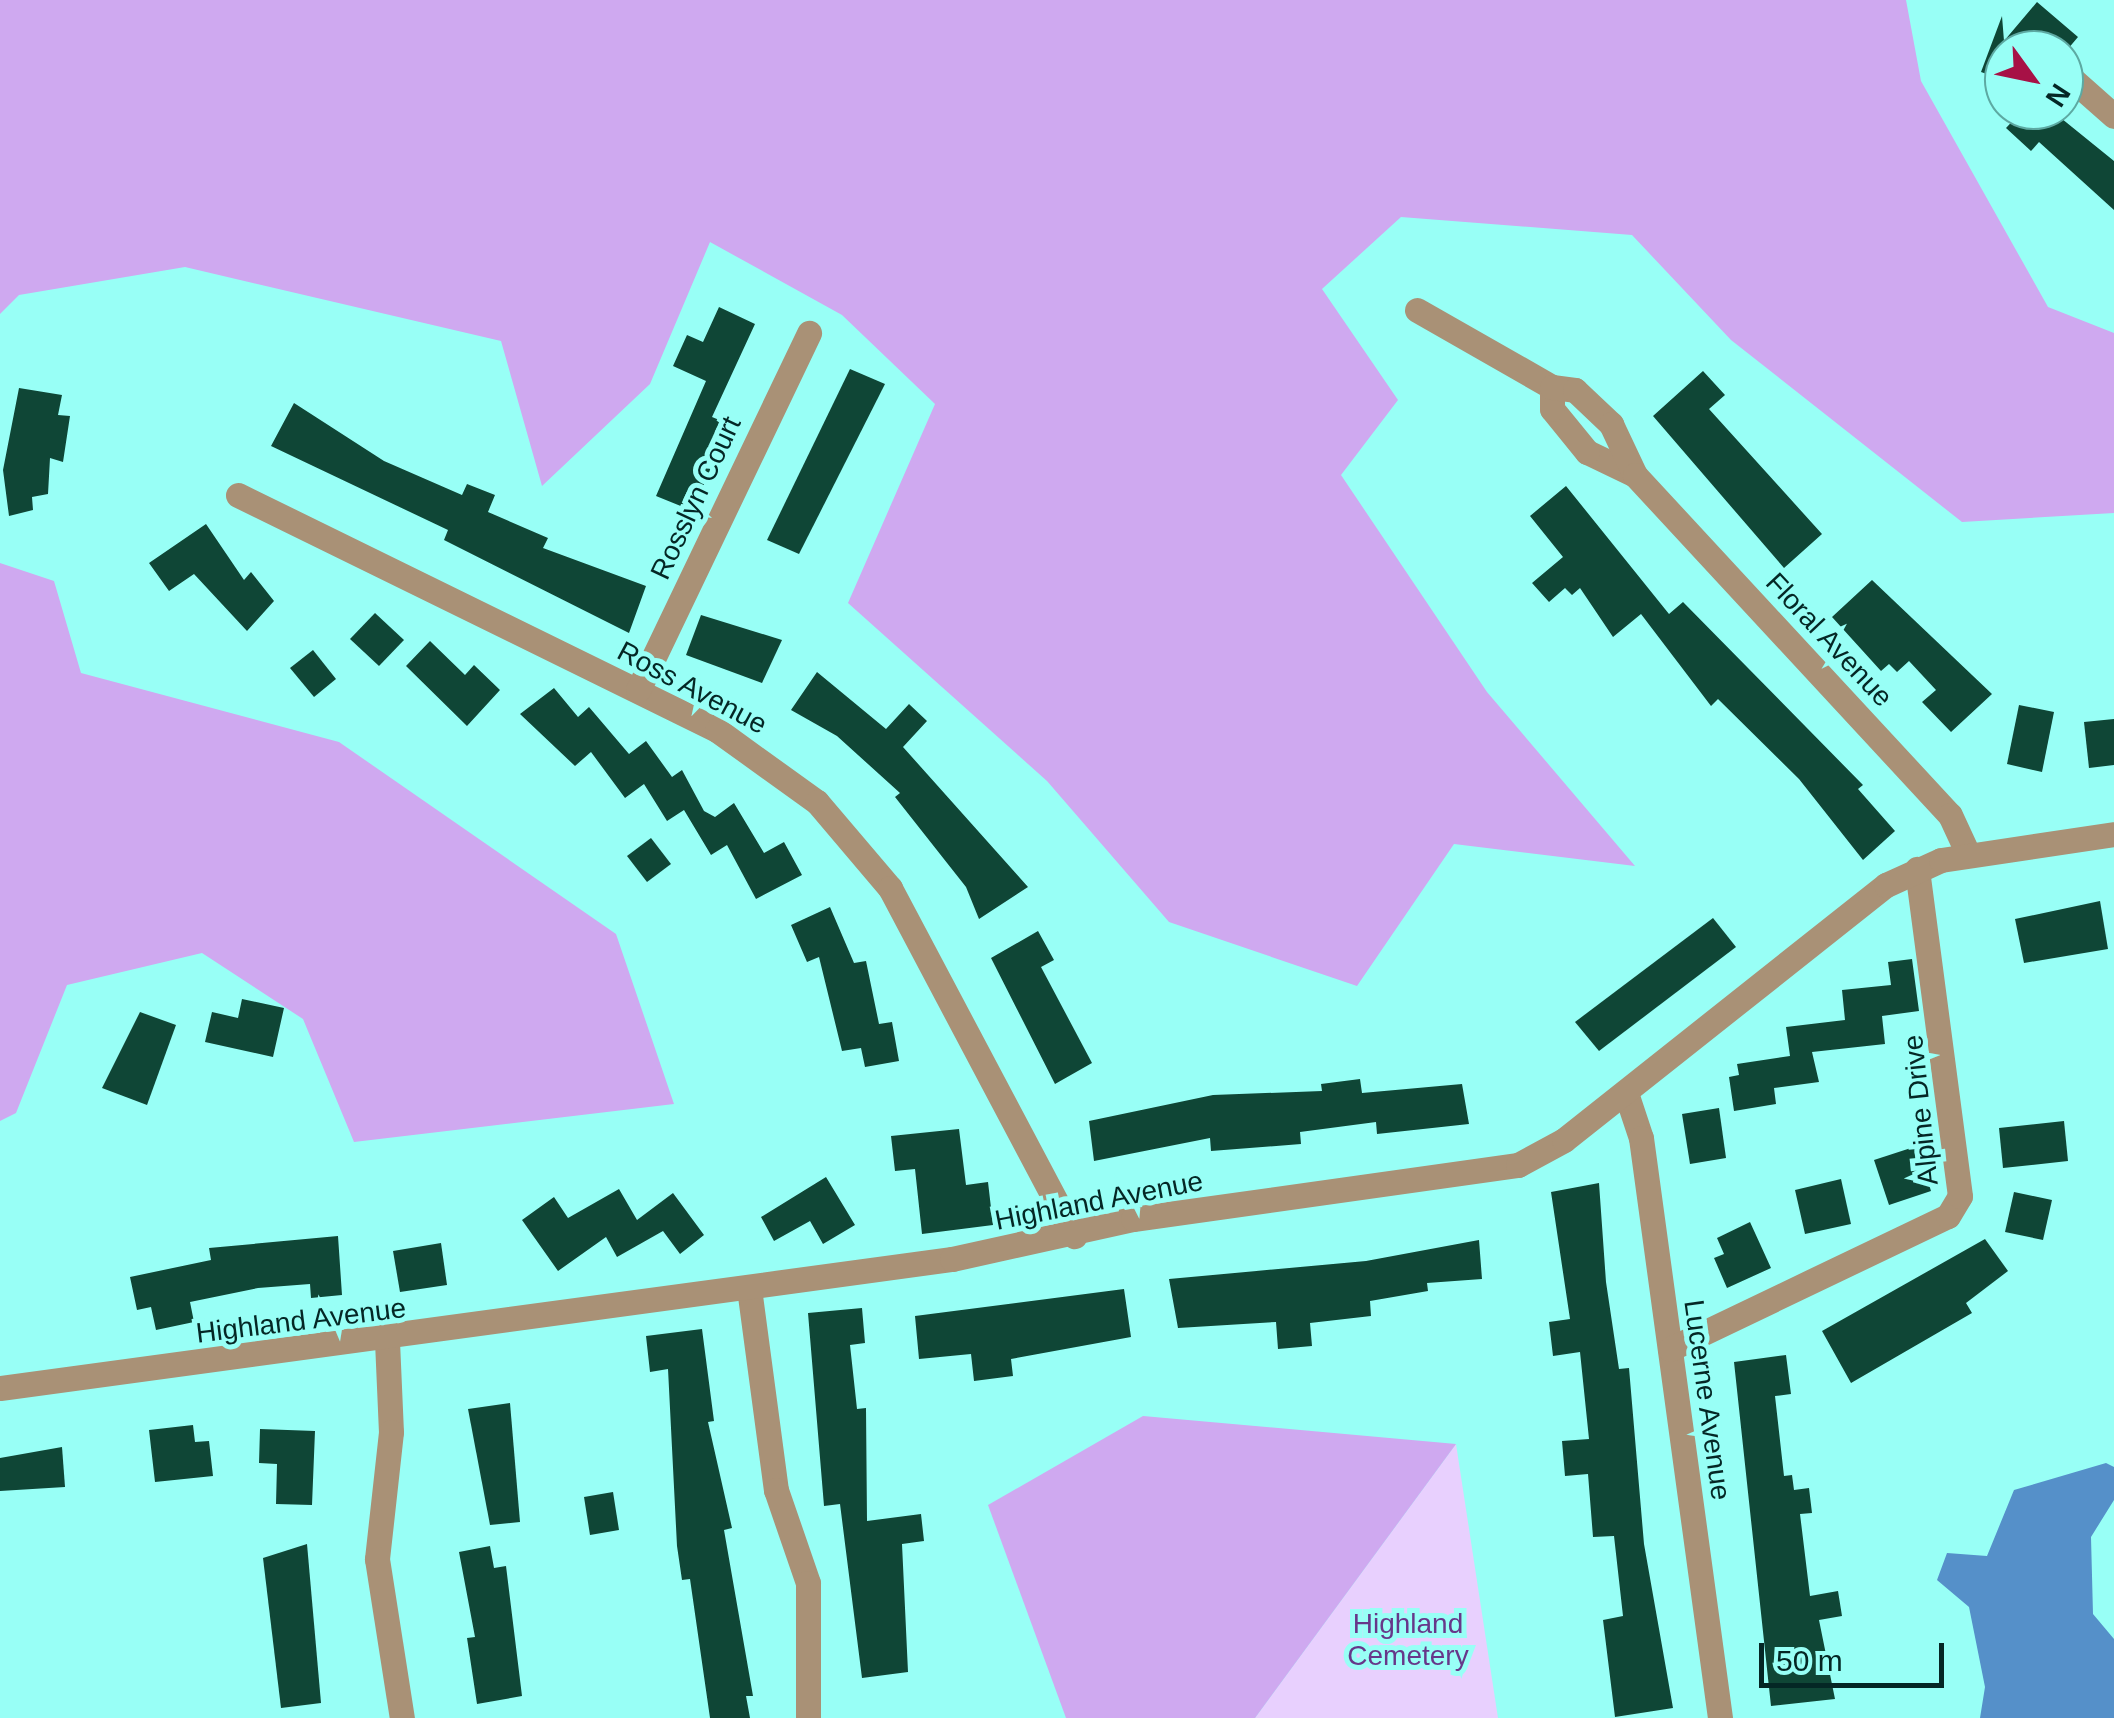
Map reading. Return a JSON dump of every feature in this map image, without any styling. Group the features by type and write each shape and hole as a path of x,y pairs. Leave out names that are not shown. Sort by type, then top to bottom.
{"street":[{"path":"2084,90 2114,116"},
{"name":"Floral Avenue","path":"1416,310 1552,388 1575,390 1612,424 1635,475 1950,815 1968,854"},
{"name":"Rosslyn Court","path":"638,690 810,333"},
{"name":"Floral Avenue","path":"1552,388 1552,409 1587,452 1635,475"},
{"name":"Ross Avenue","path":"238,495 638,690 770,764 849,834 935,965 1074,1236"},
{"name":"Highland Avenue","path":"0,1388 387,1341 750,1288 1074,1236 1133,1220 1518,1165 1626,1093 1886,885 1917,869 1968,854 2114,834"},
{"name":"Alpine Drive","path":"1670,1349 1948,1216 1960,1196 1917,869"},
{"name":"Lucerne Avenue","path":"1626,1093 1641,1138 1720,1718"},
{"path":"750,1288 776,1490 808,1582 808,1718"},
{"path":"387,1341 391,1432 376,1558 402,1718"}],"green space":[{"name":"Highland Cemetery","path":"1456,1444 1498,1718 1255,1718"}],"shaded area":[{"path":"0,0 1906,0 1921,81 2048,307 2114,333 2114,513 1962,522 1731,340 1632,235 1401,217 1322,289 1398,400 1341,475 1487,692 1635,866 1454,844 1357,986 1169,922 1047,781 848,603 935,404 842,315 710,242 650,384 542,486 501,341 185,267 19,295 0,314"},
{"path":"0,563 54,581 81,673 339,742 616,934 674,1104 354,1142 303,1019 202,953 67,985 16,1113 0,1121"},
{"path":"1143,1416 1456,1444 1255,1718 1066,1718 988,1505"}],"water":[{"path":"2106,1463 2114,1467 2114,1500 2091,1537 2093,1614 2114,1639 2114,1718 1980,1718 1985,1687 1969,1607 1937,1580 1947,1553 1987,1556 2014,1490"}],"building":[{"path":"2037,2 2070,30 2013,30"},
{"path":"2008,130 2076,130 2114,161 2114,210 2039,142 2031,151"},
{"path":"719,307 755,324 712,417 729,424 693,511 656,496 706,381 673,366 687,335 703,342"},
{"path":"850,369 885,384 799,554 767,540"},
{"path":"1703,371 1725,395 1709,409 1822,534 1784,568 1653,416"},
{"path":"19,388 62,395 58,415 70,416 63,462 50,458 48,494 32,497 33,510 9,516 3,470"},
{"path":"294,403 384,461 462,495 467,484 495,495 488,512 548,538 543,548 646,586 629,633 444,540 448,530 271,446"},
{"path":"1566,486 1669,614 1683,602 1863,785 1858,789 1895,831 1863,860 1799,779 1718,699 1711,706 1641,614 1613,637 1580,588 1572,595 1565,588 1549,602 1532,583 1563,557 1530,516"},
{"path":"206,524 244,580 251,572 274,601 247,631 194,574 169,591 149,563"},
{"path":"1872,580 1992,694 1951,732 1922,702 1936,690 1909,661 1897,672 1889,664 1881,671 1832,617"},
{"path":"375,613 404,640 379,666 350,639"},
{"path":"701,615 782,640 762,683 686,655"},
{"path":"430,641 465,675 474,665 500,690 467,726 406,666"},
{"path":"313,650 336,679 314,697 290,668"},
{"path":"817,672 886,729 909,704 927,721 903,747 1028,887 979,919 966,887 895,797 900,793 837,736 791,710"},
{"path":"554,688 578,717 589,707 629,754 646,741 672,777 682,770 704,811 715,817 734,803 764,853 784,842 802,875 756,899 727,845 711,855 684,810 667,821 644,784 625,798 591,752 575,766 520,714"},
{"path":"2019,705 2054,712 2042,772 2007,764"},
{"path":"2114,719 2114,765 2089,768 2084,722"},
{"path":"651,838 671,864 647,882 627,856"},
{"path":"2100,901 2108,949 2024,963 2015,919"},
{"path":"830,907 854,963 866,961 879,1024 892,1022 899,1061 865,1067 861,1048 842,1051 819,957 807,962 791,925"},
{"path":"1713,918 1736,947 1599,1051 1575,1022"},
{"path":"1038,931 1054,960 1041,967 1092,1063 1055,1084 991,958"},
{"path":"1912,959 1919,1011 1882,1016 1885,1044 1812,1052 1819,1082 1774,1088 1776,1104 1734,1111 1729,1077 1739,1075 1737,1064 1790,1056 1786,1027 1845,1020 1842,990 1891,985 1888,962"},
{"path":"242,999 284,1008 273,1057 205,1042 212,1012 238,1018"},
{"path":"140,1012 176,1025 147,1105 102,1088"},
{"path":"1360,1079 1362,1093 1462,1084 1469,1124 1377,1134 1376,1122 1300,1132 1301,1144 1211,1151 1210,1138 1094,1161 1089,1121 1213,1095 1322,1091 1321,1084"},
{"path":"1719,1108 1726,1158 1690,1164 1682,1114"},
{"path":"2064,1121 2068,1161 2003,1168 1999,1128"},
{"path":"959,1129 966,1185 988,1182 993,1225 922,1234 915,1169 895,1171 891,1136"},
{"path":"1917,1146 1931,1191 1889,1205 1874,1160"},
{"path":"826,1177 855,1225 823,1244 810,1221 774,1241 761,1217"},
{"path":"1841,1179 1851,1224 1805,1234 1795,1190"},
{"path":"1599,1183 1606,1282 1619,1369 1629,1368 1644,1544 1673,1708 1615,1717 1603,1620 1623,1616 1614,1536 1593,1537 1588,1474 1565,1476 1562,1441 1589,1439 1580,1352 1553,1356 1549,1322 1570,1319 1551,1192"},
{"path":"619,1189 637,1220 673,1193 704,1235 680,1254 663,1231 617,1257 606,1237 558,1271 522,1220 554,1197 568,1218"},
{"path":"2014,1192 2052,1200 2043,1240 2005,1232"},
{"path":"1750,1222 1771,1268 1727,1288 1714,1258 1724,1254 1717,1238"},
{"path":"338,1236 342,1295 311,1298 310,1284 258,1288 190,1302 194,1322 156,1330 151,1307 137,1310 130,1277 211,1260 209,1248"},
{"path":"1985,1239 2008,1271 1966,1303 1972,1313 1851,1383 1822,1331"},
{"path":"1479,1240 1482,1279 1427,1283 1428,1291 1370,1301 1371,1316 1310,1323 1312,1346 1278,1349 1276,1322 1178,1328 1169,1279 1366,1261"},
{"path":"441,1243 447,1285 400,1292 393,1251"},
{"path":"1124,1289 1131,1337 1011,1359 1013,1376 974,1381 971,1354 919,1359 915,1316"},
{"path":"862,1308 865,1343 850,1345 857,1409 866,1408 867,1521 921,1514 924,1541 902,1544 908,1672 862,1678 840,1504 824,1506 808,1313"},
{"path":"702,1329 714,1421 708,1422 732,1528 724,1530 753,1696 746,1696 750,1718 710,1718 690,1579 682,1580 677,1546 668,1369 650,1372 646,1336"},
{"path":"1786,1355 1791,1394 1775,1396 1784,1476 1792,1475 1794,1490 1809,1488 1812,1513 1800,1514 1810,1596 1838,1591 1842,1616 1819,1620 1835,1699 1771,1706 1734,1362"},
{"path":"510,1403 520,1522 490,1525 468,1409"},
{"path":"193,1425 195,1442 209,1441 213,1476 155,1482 149,1430"},
{"path":"260,1429 315,1431 312,1505 276,1504 277,1464 259,1463"},
{"path":"62,1447 65,1487 0,1491 0,1458"},
{"path":"613,1492 619,1530 590,1535 584,1497"},
{"path":"307,1544 321,1703 281,1708 263,1558"},
{"path":"490,1546 494,1568 506,1566 522,1696 477,1704 467,1638 475,1637 459,1552"}]}
